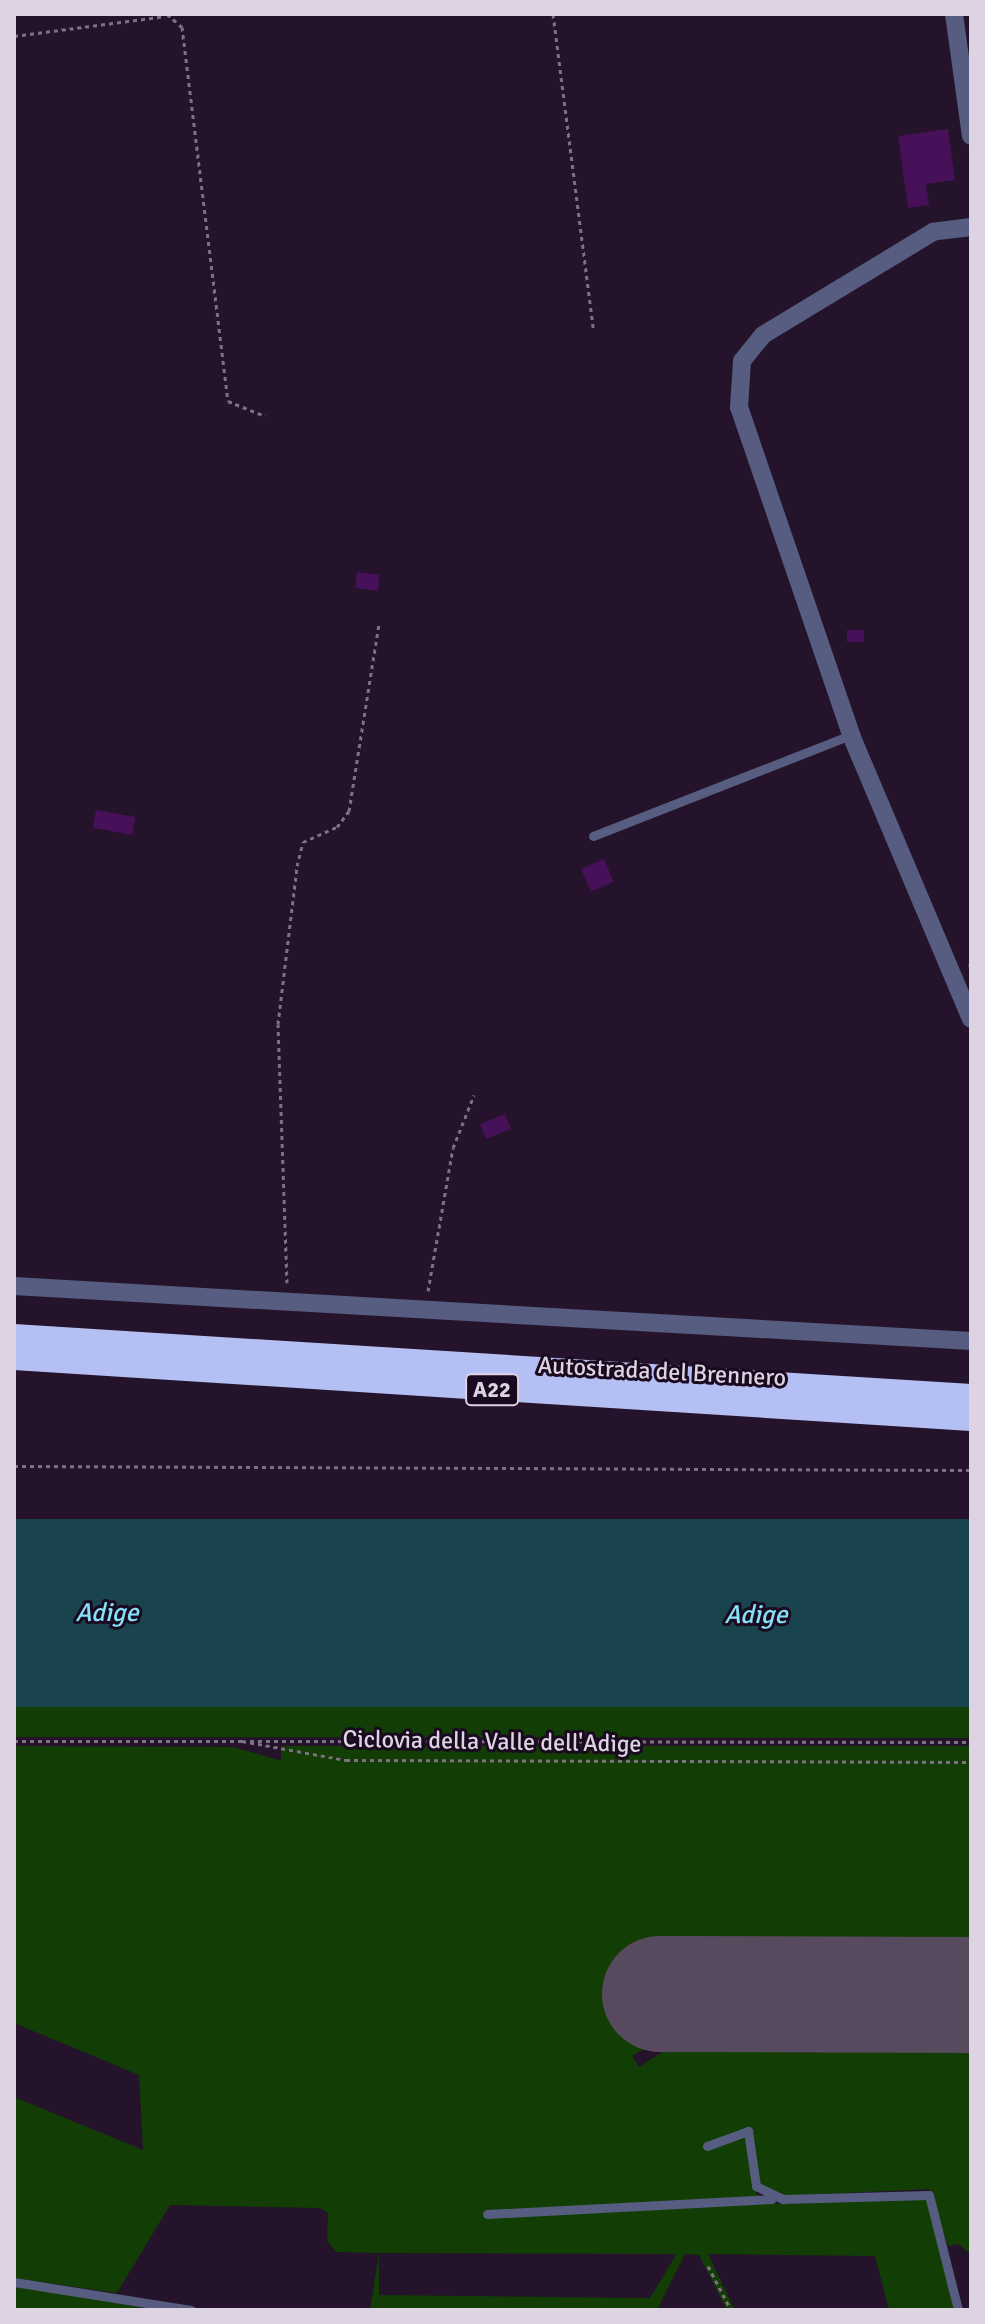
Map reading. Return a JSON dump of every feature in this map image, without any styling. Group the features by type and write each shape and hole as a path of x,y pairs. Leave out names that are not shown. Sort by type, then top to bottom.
{"highway":[{"name":"Autostrada del Brennero","path":"14,1336 971,1396"},
{"name":"Autostrada del Brennero","path":"14,1358 971,1419"}],"street":[{"path":"954,14 971,136"},
{"path":"971,227 933,232 763,335 742,361 739,407 851,735 971,1019"},
{"path":"14,1286 971,1341"}],"lane":[{"path":"593,836 851,735"},
{"path":"707,2146 748,2131 756,2186 783,2199"},
{"path":"487,2214 929,2195 958,2310"},
{"path":"14,2282 191,2310"}],"path":[{"path":"553,14 593,327"},
{"path":"14,36 166,15 182,27 228,401 265,416"},
{"path":"286,1303 278,1024 297,866 303,842 337,827 349,811 379,624"},
{"path":"424,1311 453,1148 474,1095"},
{"path":"14,1466 971,1470"},
{"name":"Ciclovia della Valle dell'Adige","path":"14,1741 242,1741 346,1760 971,1762"},
{"path":"242,1741 971,1742"},
{"path":"708,2266 731,2310"}],"green space":[{"path":"971,1702 971,1738 14,1737 14,1707"},
{"path":"14,1746 234,1747 299,1766 971,1771 971,1954 660,1954 659,2040 632,2056 639,2067 689,2035 971,2036 971,2254 958,2244 948,2246 929,2189 781,2196 759,2184 752,2128 706,2143 747,2136 752,2185 757,2194 778,2204 927,2198 955,2310 889,2310 875,2256 708,2254 735,2310 727,2310 699,2255 685,2254 657,2310 370,2310 379,2253 336,2252 327,2241 328,2213 320,2208 170,2205 117,2293 14,2278 14,2097 143,2150 139,2075 14,2023","holes":["379,2253 675,2254 650,2298 379,2295"]},
{"path":"281,1746 971,1746 971,1832 281,1832"},
{"path":"14,2285 35,2289 156,2310 14,2310"}],"water":[{"name":"Adige","path":"14,1519 971,1519 971,1707 14,1707"}],"building":[{"path":"948,129 955,180 926,184 929,205 908,208 898,136"},
{"path":"357,572 380,575 378,591 355,588"},
{"path":"847,630 864,630 864,642 847,642"},
{"path":"96,810 135,817 132,835 93,828"},
{"path":"604,859 614,882 591,892 581,869"},
{"path":"505,1114 511,1129 486,1139 480,1124"}],"runway":[{"path":"660,1994 971,1995"}]}
